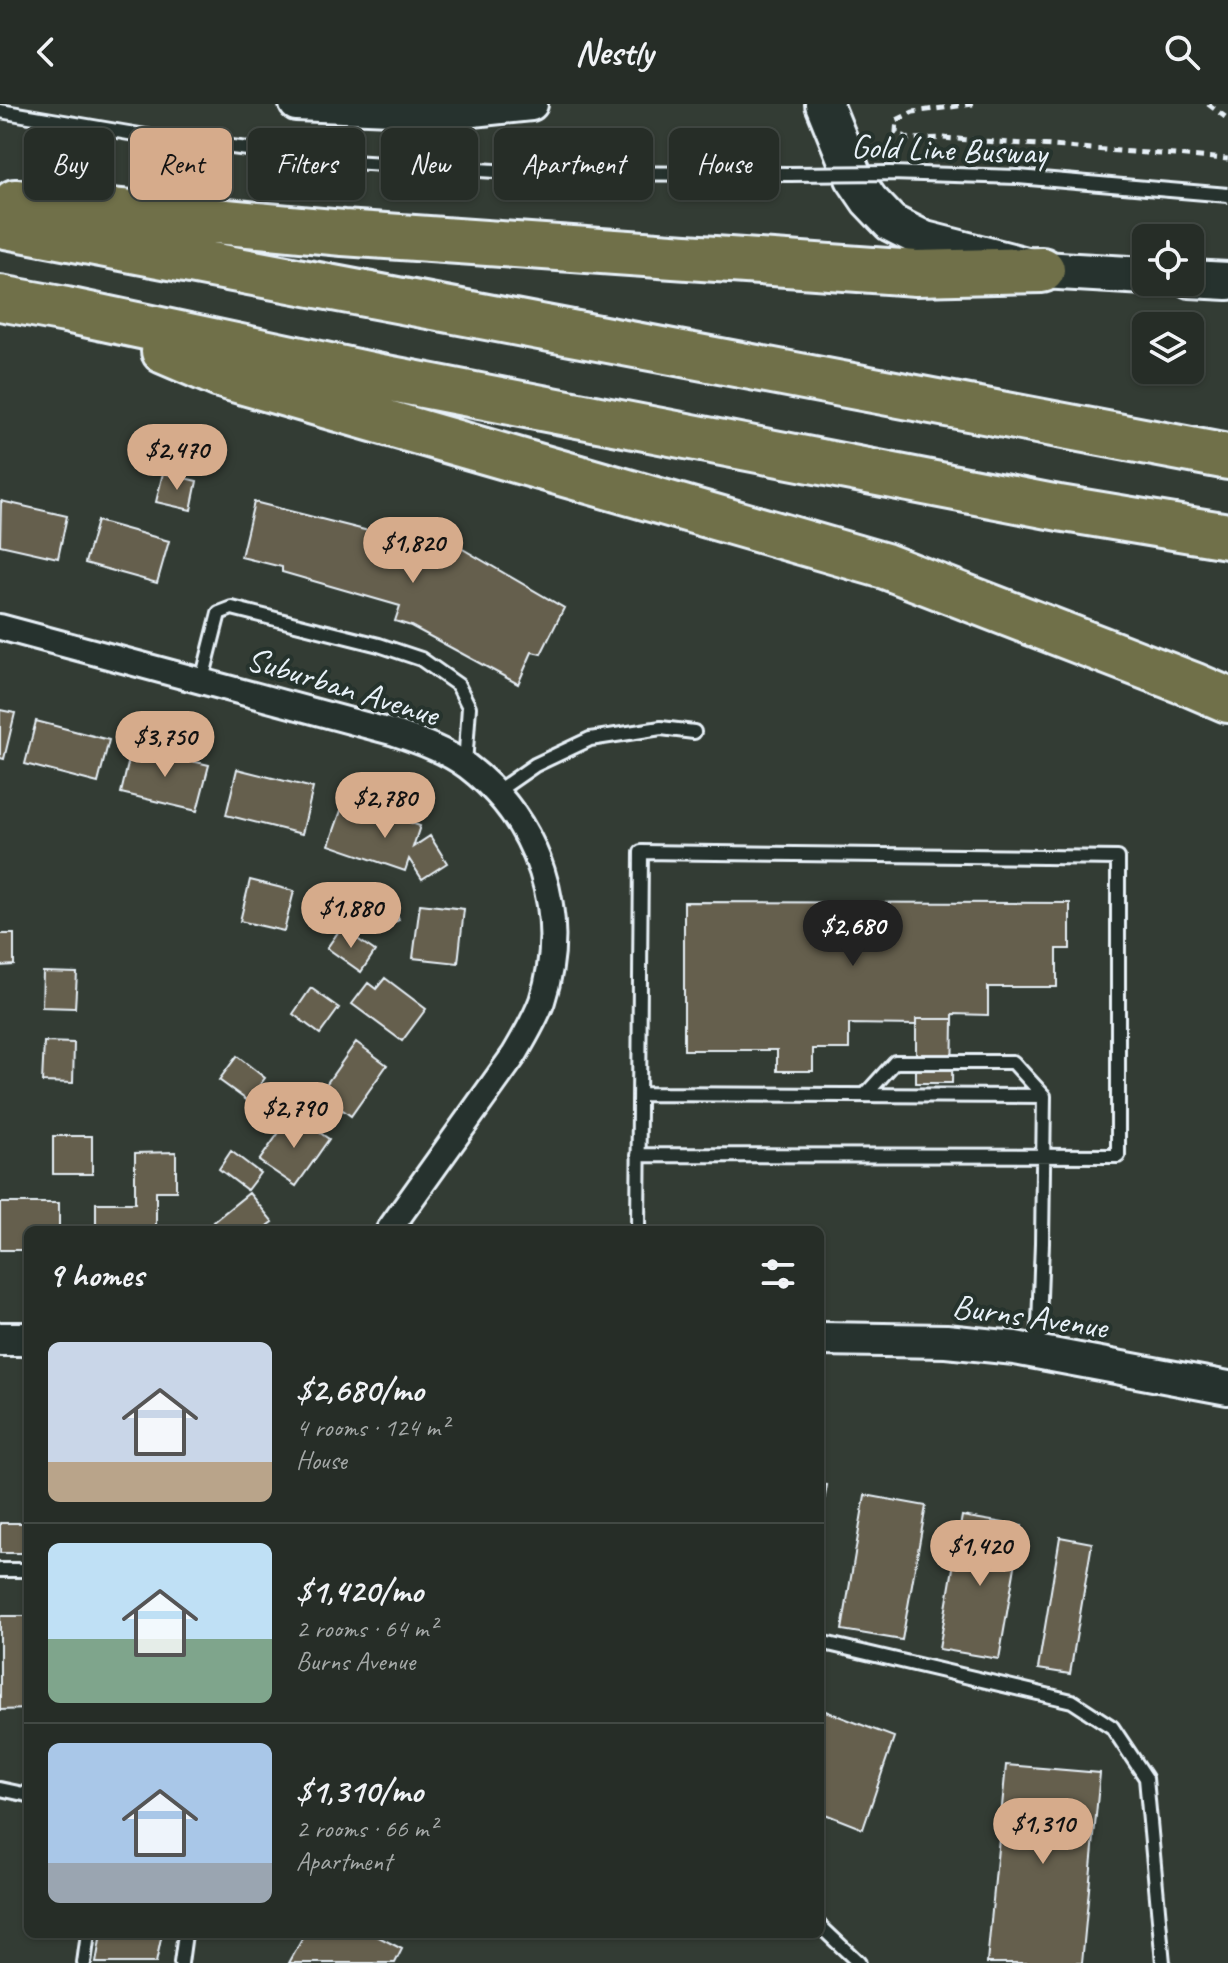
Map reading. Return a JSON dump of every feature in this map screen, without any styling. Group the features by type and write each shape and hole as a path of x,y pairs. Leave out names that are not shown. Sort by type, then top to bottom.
{"highway":[{"path":"0,200 343,233 900,272 1042,270"},
{"path":"0,225 1227,457"},
{"path":"0,298 376,376 1059,508 1225,536"},
{"path":"66,310 220,375 885,566 1228,700"}],"main road":[{"path":"824,104 854,178 891,223 925,240 1042,270 1132,275"},
{"path":"1204,280 1228,281"}],"street":[{"path":"296,104 463,111 531,104"},
{"name":"Suburban Avenue","path":"0,627 395,733 437,748 465,765 513,811 535,849 546,881 552,913 552,958 542,1001 514,1055 392,1226"},
{"path":"0,1339 24,1339"},
{"name":"Burns Avenue","path":"824,1339 946,1341 1038,1352 1228,1388"}],"lane":[{"name":"Gold Line Busway","path":"0,111 152,137 352,162 526,173 890,173 1018,177 1228,195"},
{"path":"202,680 219,613 232,608 421,659 458,685 469,707 465,765"},
{"path":"496,792 535,765 590,739 661,728 694,732"},
{"path":"638,1155 1118,1156 1118,858 641,852 638,1155 638,1226"},
{"path":"865,1095 895,1062 1013,1062 1044,1096 1038,1352"},
{"path":"639,1094 1044,1096"},
{"path":"0,1570 24,1570"},
{"path":"824,1643 1072,1701 1112,1727 1146,1778 1163,1963"},
{"path":"0,1789 24,1794"},
{"path":"824,1930 859,1963"},
{"path":"84,1963 87,1938"},
{"path":"181,1963 184,1938"}],"path":[{"path":"973,104 913,112 897,120 896,132 909,139 943,138 1228,159"},
{"path":"1208,104 1228,119"}],"building":[{"path":"163,473 197,481 191,510 156,502"},
{"path":"1,501 67,516 58,558 0,545"},
{"path":"254,502 424,545 421,560 437,562 449,541 564,608 541,654 532,652 518,684 411,626 395,621 400,606 282,572 282,567 241,557"},
{"path":"97,521 169,541 157,583 85,563"},
{"path":"0,710 15,713 4,759 0,758"},
{"path":"36,721 109,740 98,783 25,764"},
{"path":"132,747 209,765 197,811 121,793"},
{"path":"237,769 313,788 302,834 226,815"},
{"path":"345,799 420,826 413,847 430,836 447,863 422,879 409,859 405,871 329,845"},
{"path":"250,880 294,891 284,931 240,921"},
{"path":"391,900 399,920 368,934 365,925 353,930 348,919"},
{"path":"684,902 1070,903 1070,949 1057,949 1057,987 988,987 988,1015 953,1014 953,1019 916,1019 916,1025 849,1024 849,1049 813,1049 813,1071 777,1071 777,1050 684,1050"},
{"path":"420,904 464,909 458,963 413,958"},
{"path":"341,928 375,951 361,972 327,948"},
{"path":"0,934 14,934 14,965 0,966"},
{"path":"43,972 77,973 75,1008 42,1007"},
{"path":"385,978 426,1009 402,1041 352,1004 368,983 376,989"},
{"path":"311,988 339,1008 320,1034 293,1014"},
{"path":"916,1019 953,1019 952,1083 916,1083"},
{"path":"44,1042 74,1043 73,1083 42,1082"},
{"path":"356,1042 387,1065 351,1116 320,1093"},
{"path":"237,1056 265,1078 248,1101 219,1080"},
{"path":"292,1114 329,1139 296,1186 259,1161"},
{"path":"53,1136 92,1136 92,1174 53,1174"},
{"path":"231,1151 260,1173 247,1190 219,1169"},
{"path":"176,1152 176,1191 156,1191 156,1226 96,1226 96,1203 135,1203 135,1153"},
{"path":"249,1193 273,1222 268,1226 216,1226 213,1222"},
{"path":"0,1203 59,1203 59,1226 24,1226 24,1250 0,1250"},
{"path":"865,1495 926,1506 902,1640 842,1630"},
{"path":"962,1516 1022,1526 999,1659 939,1649"},
{"path":"0,1523 24,1523 24,1553 0,1553"},
{"path":"1060,1537 1092,1543 1070,1674 1038,1669"},
{"path":"0,1616 24,1616 24,1709 0,1710"},
{"path":"824,1711 894,1737 863,1829 824,1814"},
{"path":"1006,1765 1100,1773 1082,1963 987,1963"},
{"path":"100,1938 161,1938 156,1963 96,1963"},
{"path":"303,1938 381,1938 402,1949 395,1963 289,1963"}]}
